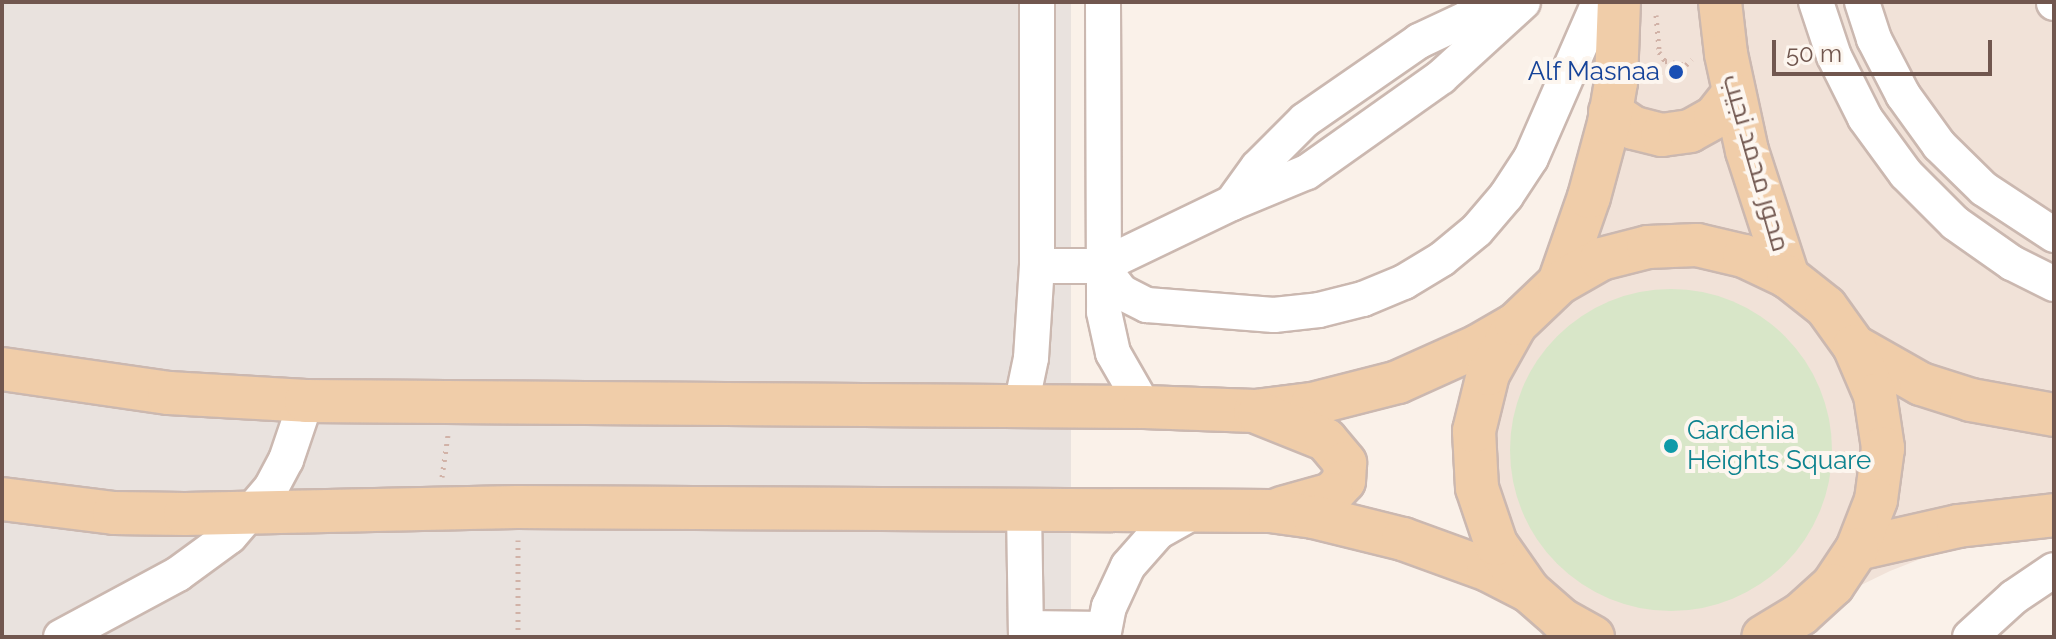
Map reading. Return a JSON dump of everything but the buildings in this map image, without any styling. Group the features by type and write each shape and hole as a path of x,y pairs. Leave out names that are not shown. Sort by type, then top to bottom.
{"main road":[{"path":"1559,283 1589,197 1610,112 1619,47 1619,2"},
{"name":"محور محمد نجيب","path":"1720,2 1733,94 1747,151 1788,277"},
{"path":"1610,112 1634,128 1662,135 1690,131 1715,117 1733,94"},
{"path":"2,369 169,393 306,401 1144,407 1255,411 1312,404 1398,382 1478,346 1516,324 1559,283 1601,259 1648,247 1697,245 1744,256 1788,277 1826,307 1854,346 1875,395 1883,448 1876,500 1857,549 1833,585 1801,614 1763,637"},
{"path":"1516,324 1488,374 1474,431 1477,488 1491,530 1496,544 1529,591"},
{"path":"1854,346 1921,384 1971,400 2054,415"},
{"path":"1255,411 1326,440 1345,463 1344,481 1332,494 1270,511"},
{"path":"2,499 114,513 517,507 1270,511 1314,517 1403,539 1488,570 1529,591 1575,631"},
{"path":"1857,549 1958,526 2054,515"},
{"path":"1822,637 1833,585"}],"street":[{"path":"1021,406 1031,358 1037,266 1037,2"},
{"path":"1103,2 1101,266 1104,312 1113,353 1144,407"},
{"path":"1101,266 1121,292 1147,305 1274,315 1348,303 1404,282 1442,259 1477,230 1506,196 1531,158 1599,2"},
{"path":"1816,2 1834,56 1865,118 1906,174 1955,223 2012,263 2054,284"},
{"path":"1862,2 1874,39 1903,95 1939,145 1984,189 2054,235"},
{"path":"1037,266 1101,266 1232,203 1283,184 1330,159 1441,77 1520,4"},
{"path":"1232,203 1258,167 1305,120 1419,41 1466,19 1520,4"},
{"path":"61,637 205,557 253,513 286,460 306,401"},
{"path":"1024,509 1026,632 1103,633 1117,585 1135,557 1158,532 1197,510"},
{"path":"1970,637 2014,597 2054,570"}],"path":[{"path":"1655,2 1659,52 1665,61 1686,65 1693,58 1694,44"},
{"path":"438,508 453,402"},
{"path":"517,507 518,637"}],"shaded area":[{"path":"2,2 1071,2 1071,637 2,637"},
{"path":"1610,2 2054,2 2054,520 1961,543 1890,571 1855,588 1784,637 1556,637 1476,549 1460,501 1512,338 1581,192"}],"green space":[{"name":"Gardenia Heights Square","path":"1671,289 1702,292 1733,301 1760,316 1785,336 1805,361 1820,388 1829,419 1832,450 1829,481 1820,512 1805,539 1785,564 1760,584 1733,599 1702,608 1671,611 1640,608 1609,599 1582,584 1557,564 1537,539 1522,512 1513,481 1510,450 1513,419 1522,388 1537,361 1557,336 1582,316 1609,301 1640,292"}],"place":[{"name":"Alf Masnaa","path":"1676,72"},
{"name":"Gardenia Heights Square","path":"1671,446"}]}
